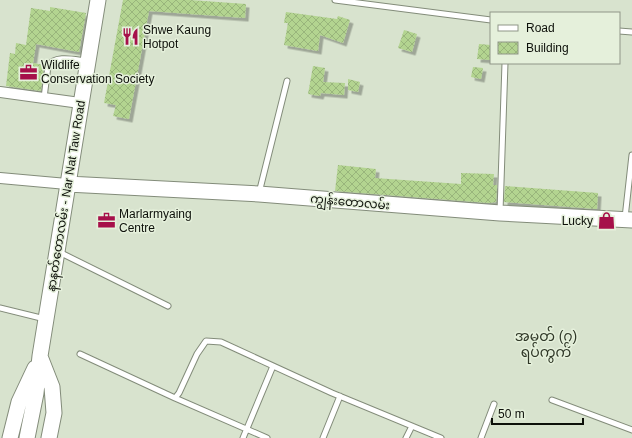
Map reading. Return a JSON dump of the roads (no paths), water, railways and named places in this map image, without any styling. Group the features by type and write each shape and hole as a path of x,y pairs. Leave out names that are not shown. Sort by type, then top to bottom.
{"main road":[{"name":"နာနတ်တောလမ်း - Nar Nat Taw Road","path":"27,438 36,393 40,356 67,184 98,0"},
{"name":"ကျွန်းတောလမ်း","path":"67,184 259,194 500,213 628,220"},
{"path":"10,438 19,402 40,356"},
{"path":"40,356 52,387 54,413 49,438"}],"street":[{"path":"0,92 80,103"},
{"path":"0,178 67,184"}],"lane":[{"path":"335,0 490,20"},
{"path":"620,31 632,32"},
{"path":"44,98 48,66 51,62 56,59 88,62"},
{"path":"500,213 506,64"},
{"path":"259,194 287,81"},
{"path":"628,220 632,156"},
{"path":"57,251 168,306"},
{"path":"0,308 46,319"},
{"path":"175,398 179,393 197,354 206,341 221,342 340,396 441,438"},
{"path":"80,354 175,398 267,438"},
{"path":"243,438 273,366"},
{"path":"323,438 340,396"},
{"path":"552,400 632,430"},
{"path":"481,438 494,404"},
{"path":"406,438 412,426"}],"place":[{"name":"Shwe Kaung Hotpot","path":"130,37"},
{"name":"Wildlife Conservation Society","path":"28,72"},
{"name":"Marlarmyaing Centre","path":"106,221"},
{"name":"Lucky","path":"606,221"}],"district":[{"name":"အမှတ် (၇) ရပ်ကွက်","path":"546,344"}]}
